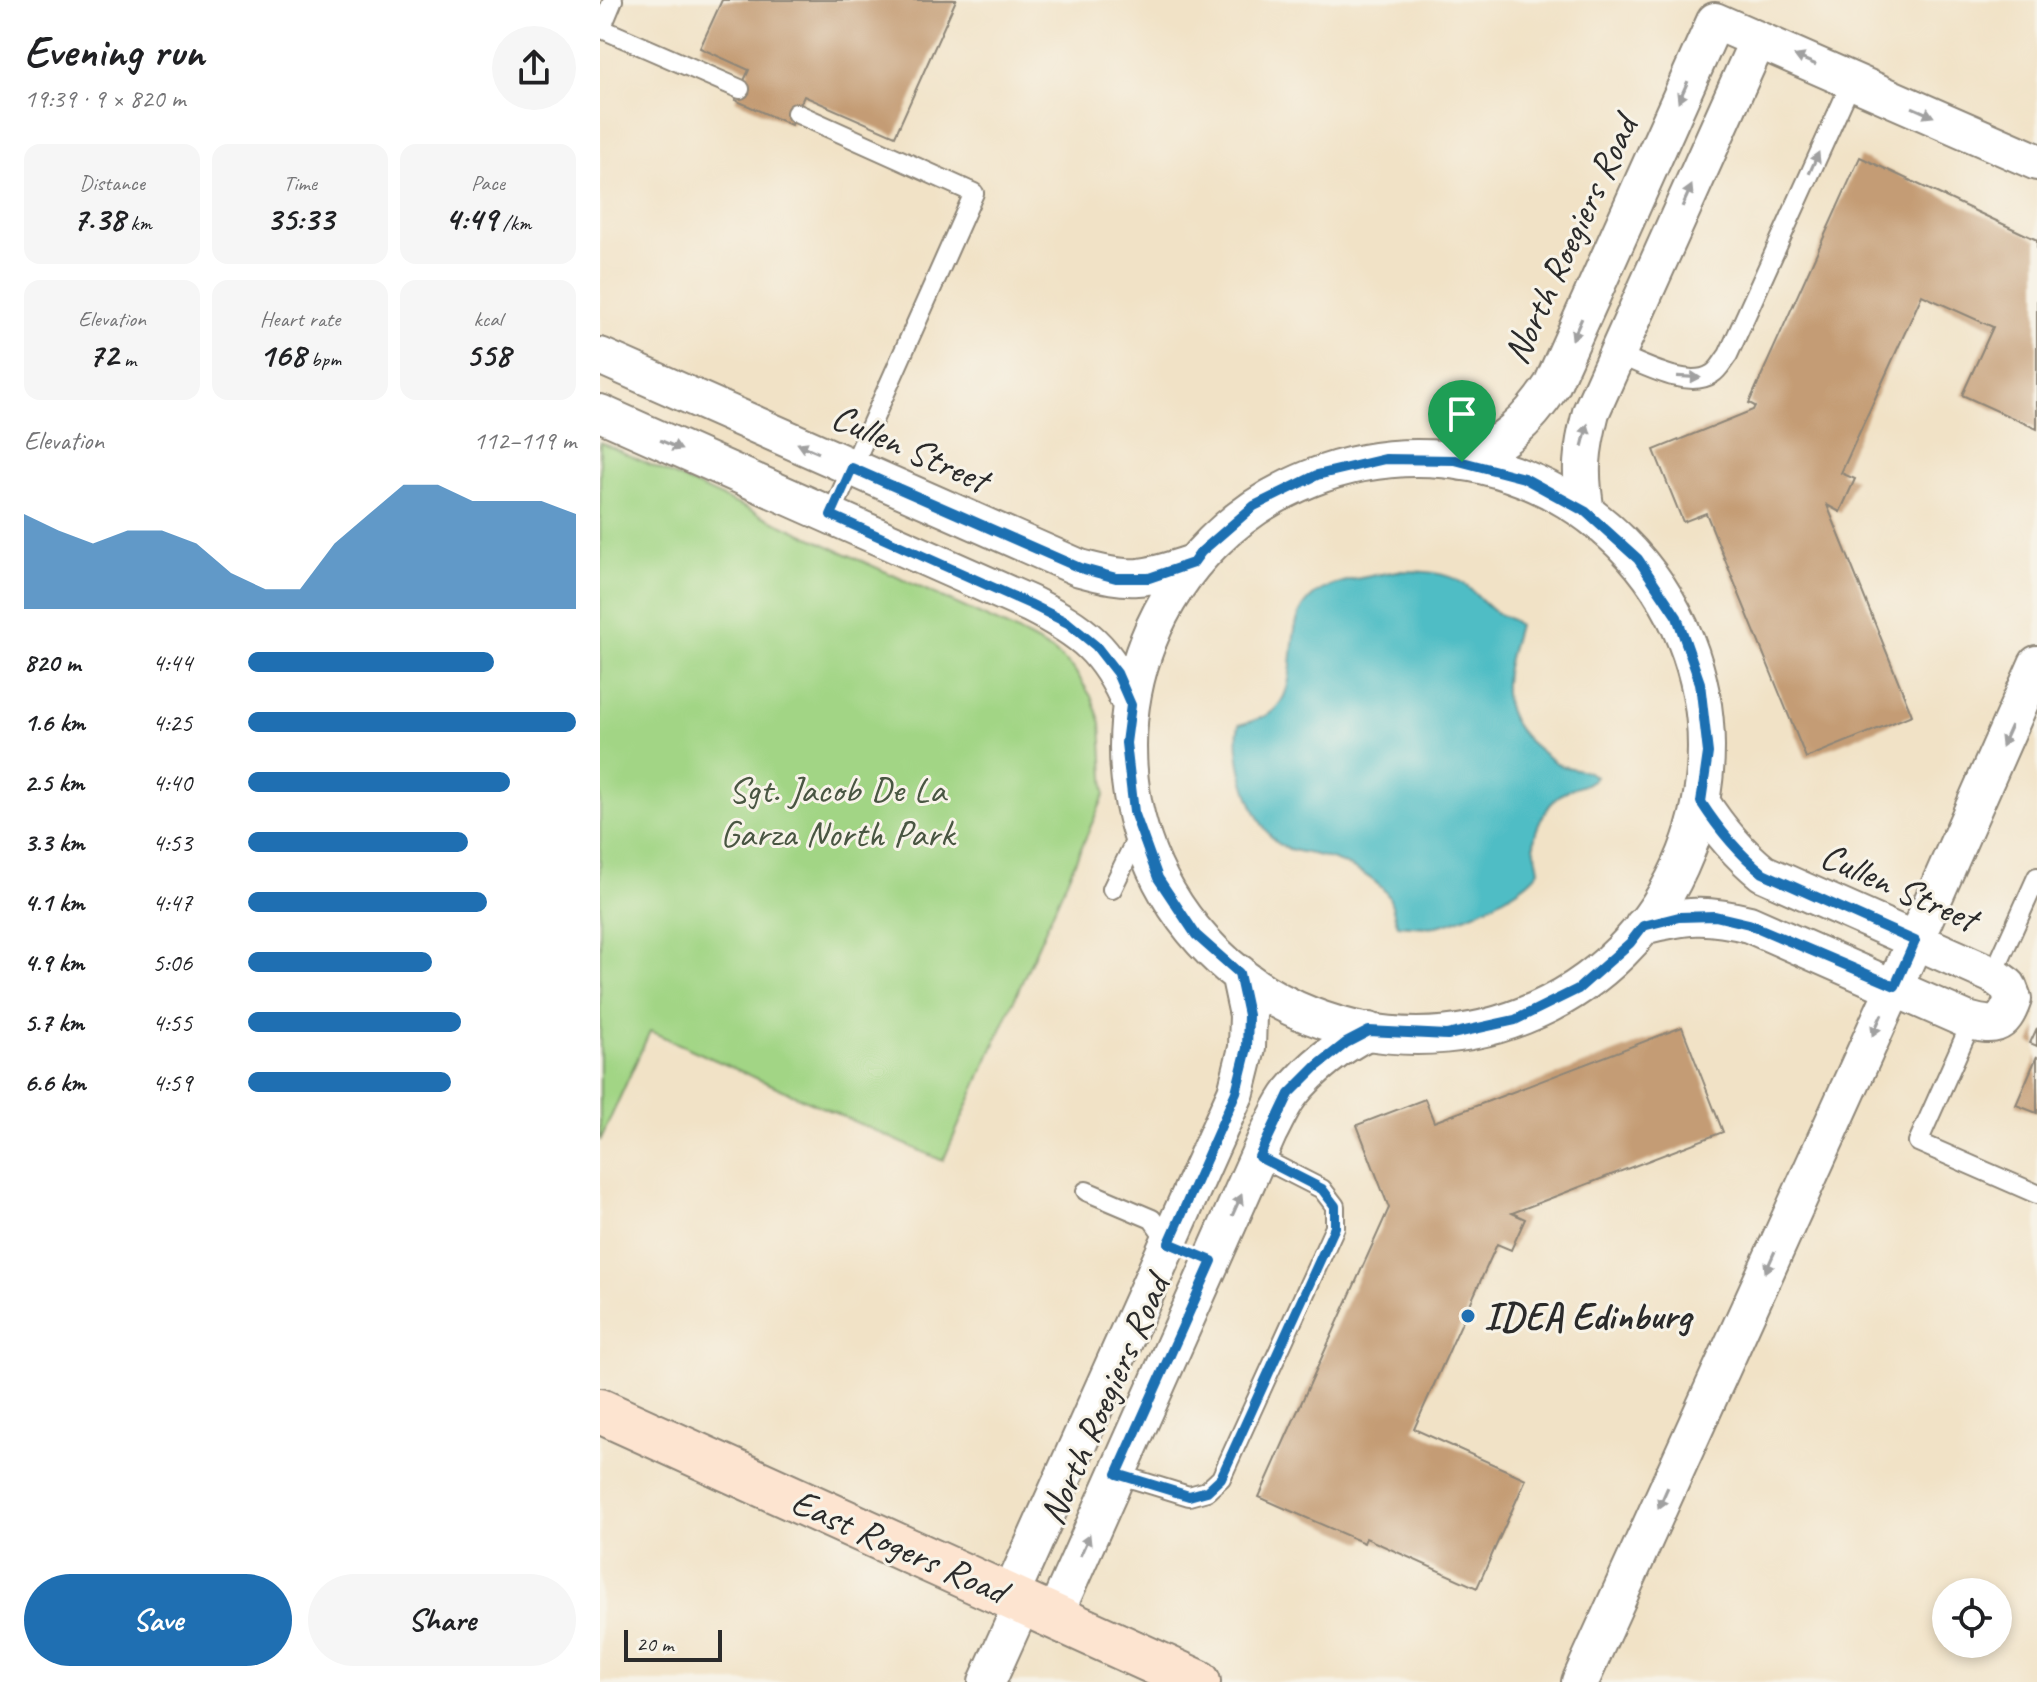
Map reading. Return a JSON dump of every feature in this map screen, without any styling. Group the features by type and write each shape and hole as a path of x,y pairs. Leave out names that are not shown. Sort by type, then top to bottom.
{"street":[{"name":"North Roegiers Road","path":"1462,462 1512,434 1535,410 1552,385 1715,21 1758,40"},
{"path":"1586,512 1580,478 1582,449 1591,412 1758,40 2037,162"},
{"name":"Cullen Street","path":"600,356 1080,568 1116,578 1149,578 1193,563"},
{"path":"600,413 1068,623 1096,646 1117,673 1131,705"},
{"path":"1385,459 1462,462 1524,478 1586,512 1638,559 1677,617 1700,683 1708,753 1698,823 1671,887 1643,926 1630,943 1578,989 1515,1020 1447,1035 1369,1031 1310,1016 1248,982 1196,935 1158,878 1134,812 1126,743 1135,674 1160,609 1193,563 1201,552 1254,506 1317,475 1385,459"},
{"path":"1580,1682 2037,664"},
{"name":"Cullen Street","path":"1701,802 1723,835 1763,873 1993,975 2008,986 2013,999 2008,1013 1998,1023 1985,1026 1972,1021"},
{"path":"1643,926 1679,917 1715,916 1749,924 1972,1021"},
{"name":"North Roegiers Road","path":"1029,1605 1169,1243 1236,1092 1247,1048 1248,1015 1239,973"},
{"name":"North Roegiers Road","path":"1029,1605 1117,1474 1289,1094 1346,1043 1369,1031"},
{"path":"1169,1243 1212,1261"},
{"name":"East Rogers Road","path":"600,1411 1198,1682"},
{"path":"987,1682 1029,1605"}],"lane":[{"path":"613,0 601,28 740,89"},
{"path":"1616,354 1685,380 1699,380 1715,373 1728,355 1852,81"},
{"path":"796,113 974,193 831,515"},
{"path":"1112,889 1140,831"},
{"path":"1993,975 2037,877"},
{"path":"1972,1021 1918,1142 2037,1194"},
{"path":"1117,1474 1189,1496 1207,1491 1221,1478 1335,1227 1335,1206 1322,1189 1259,1157"},
{"path":"1086,1191 1152,1219 1169,1243"}],"green space":[{"name":"Sgt. Jacob De La Garza North Park","path":"600,442 1014,630 1053,651 1073,668 1092,698 1101,723 1105,794 943,1161 650,1031 600,1141"}],"water":[{"path":"1397,571 1449,576 1468,587 1492,610 1518,625 1506,672 1506,701 1510,715 1530,742 1548,757 1560,765 1595,777 1561,795 1544,814 1534,845 1539,870 1532,879 1492,904 1431,927 1398,925 1388,895 1369,878 1334,860 1295,851 1273,839 1254,810 1238,755 1239,725 1269,714 1280,703 1287,689 1297,622 1303,607 1314,595 1333,585"}],"building":[{"path":"722,0 956,0 895,136 804,96 791,125 735,100 749,70 700,48"},
{"path":"1860,157 2037,240 2037,429 1962,395 1993,327 1922,295 1841,473 1855,479 1840,512 1827,505 1912,715 1806,758 1706,513 1683,522 1654,450 1753,410 1755,406 1749,403"},
{"path":"1682,1027 1723,1132 1512,1213 1525,1219 1511,1250 1497,1244 1414,1429 1526,1479 1477,1588 1366,1538 1364,1543 1259,1497 1389,1208 1357,1125 1425,1099 1434,1122"},
{"path":"2037,1028 2037,1046 2030,1043"},
{"path":"2037,1056 2037,1113 2016,1105"}],"place":[{"name":"IDEA Edinburg","path":"1468,1316"}],"route":[{"path":"1385,459 1462,462 1524,478 1586,512 1638,559 1677,617 1700,683 1708,753 1701,802 1723,835 1743,857 1763,873 1915,941 1895,986 1749,924 1715,916 1679,917 1643,926 1630,943 1578,989 1515,1020 1447,1035 1369,1031 1346,1043 1289,1094 1259,1157 1322,1189 1335,1206 1335,1227 1221,1478 1207,1491 1189,1496 1167,1490 1117,1474 1212,1261 1169,1243 1236,1092 1247,1048 1248,1015 1239,973 1196,935 1158,878 1134,812 1126,743 1131,705 1117,673 1096,646 1068,623 1030,604 831,515 852,468 1080,568 1116,578 1149,578 1193,563 1201,552 1254,506 1317,475 1385,459"}]}
